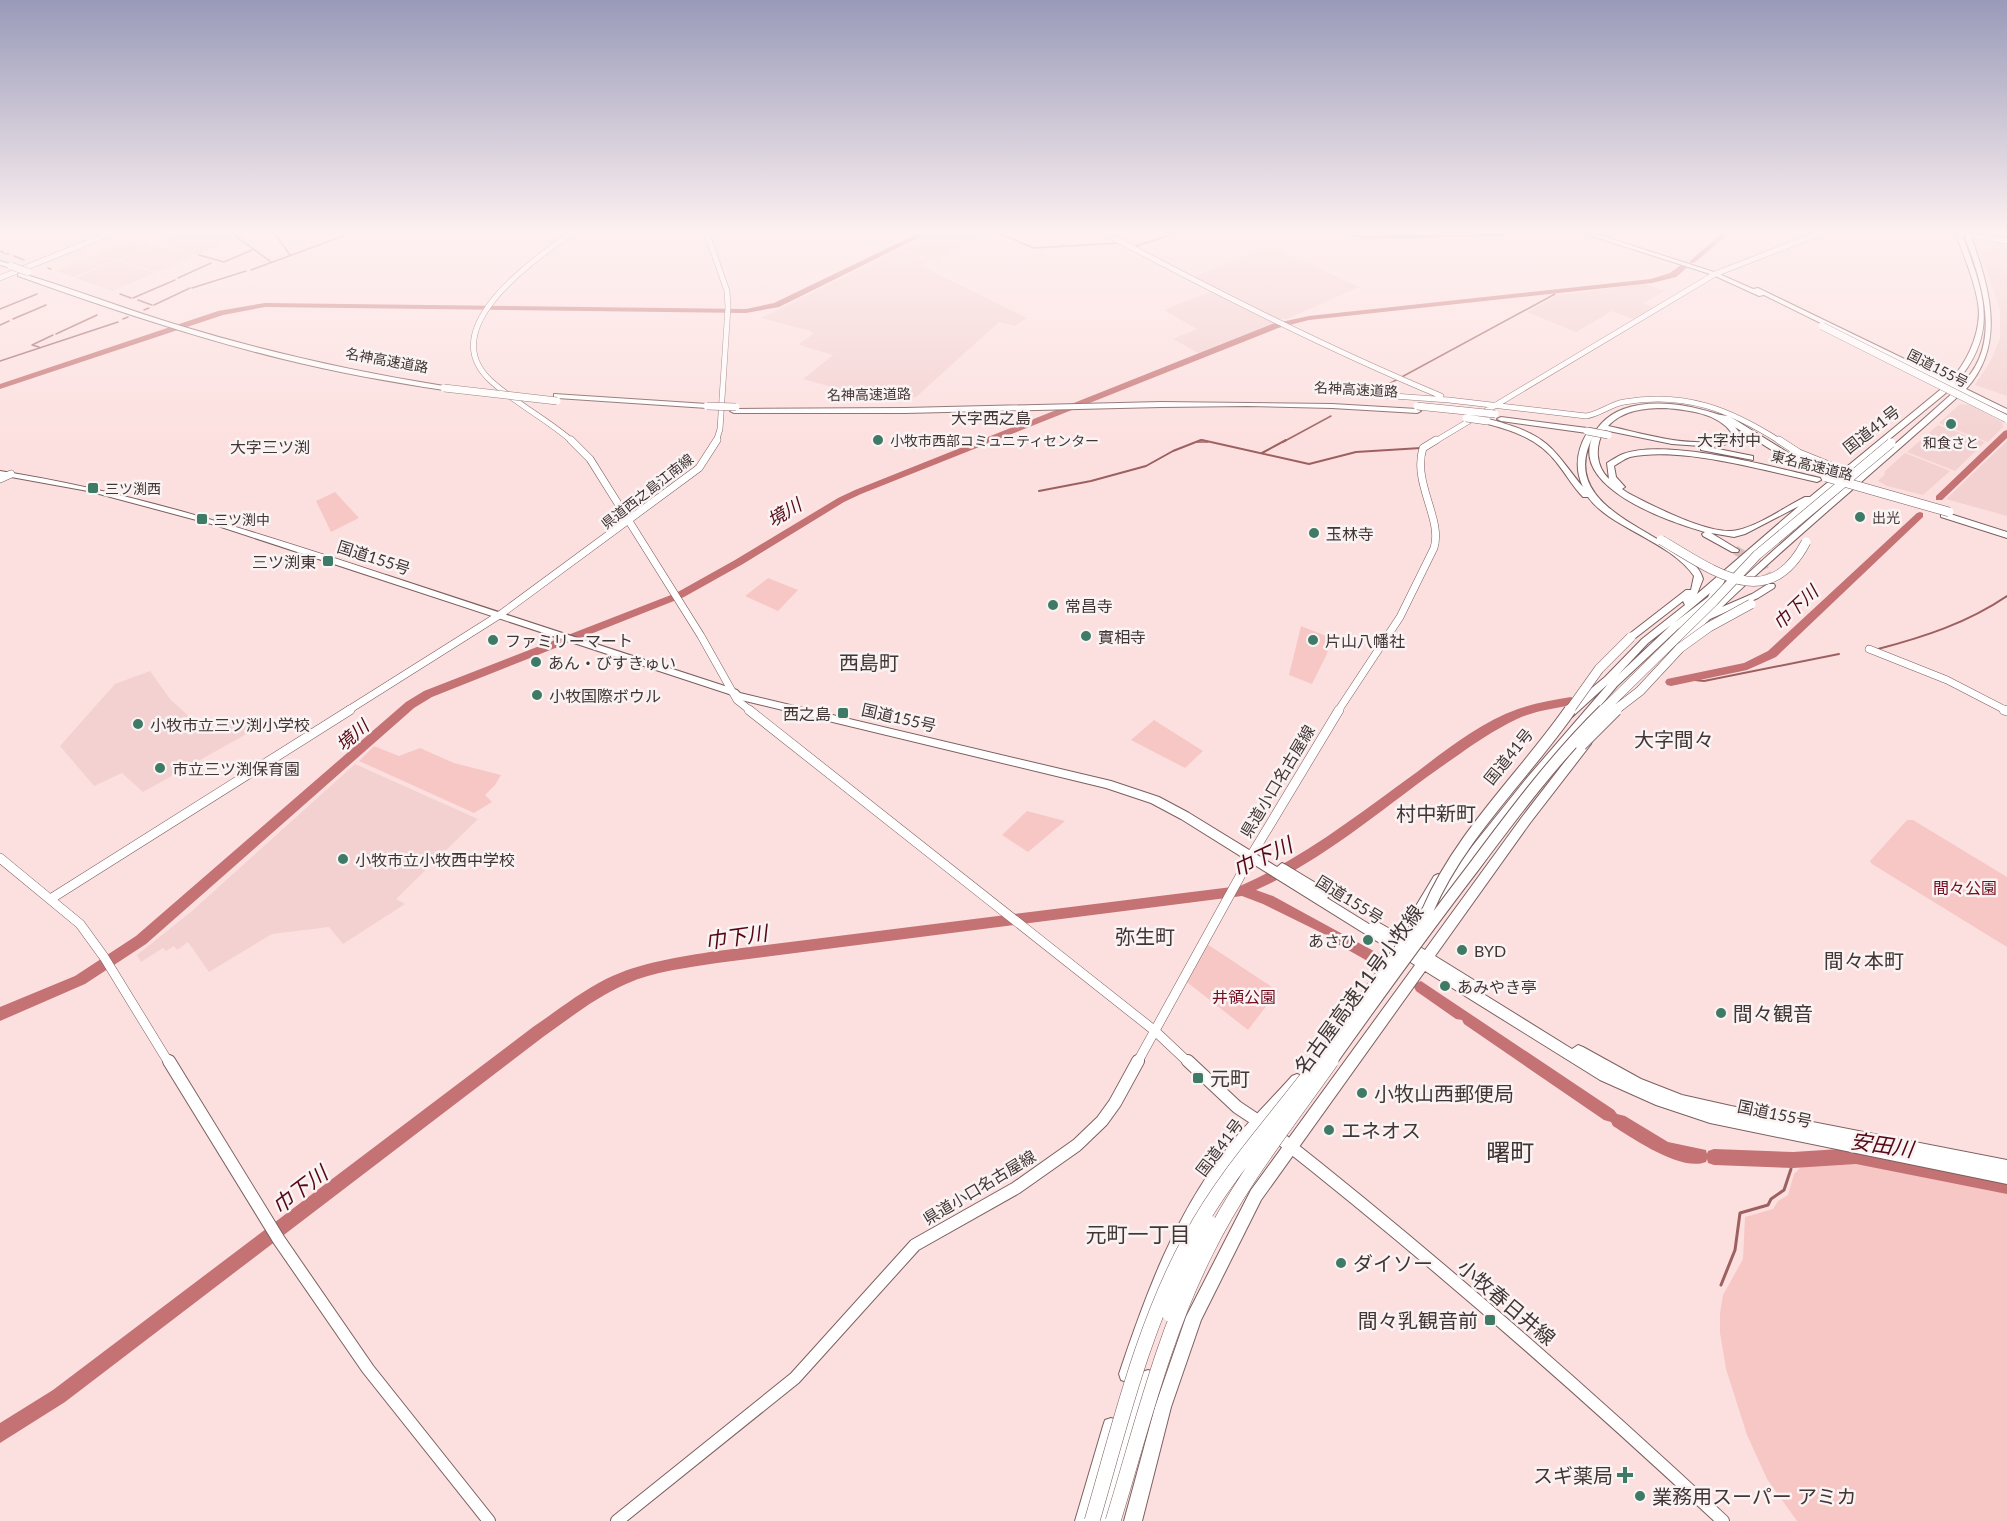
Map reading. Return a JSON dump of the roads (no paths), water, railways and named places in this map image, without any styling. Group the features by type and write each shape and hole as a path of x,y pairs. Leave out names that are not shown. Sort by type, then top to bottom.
{"highway":[{"name":"名神高速道路","path":"106,305 182,331 308,364 444,388 557,398 735,409 895,411 1181,401"},
{"name":"名神高速道路","path":"123,305 190,328 314,360 452,384 557,398"},
{"name":"国道155号","path":"1780,305 2007,419"},
{"name":"国道155号","path":"1785,305 1823,326"},
{"path":"1789,305 2007,412"},
{"name":"国道41号","path":"1083,1521 1145,1317 1175,1242 1229,1156 1306,1071 1399,944 1442,873 1493,801 1553,727 1608,679 1645,641 1686,609 1823,481 1844,472 1945,391 1974,352 1982,322 1980,305"},
{"name":"国道41号","path":"1133,1521 1163,1407 1194,1317 1256,1195 1290,1146 1526,820 1585,743 1704,619 1962,389 1981,364 1990,322 1987,305"},
{"path":"1800,315 1954,396 2007,419"},
{"name":"名古屋高速11号小牧線","path":"1113,1521 1148,1401 1173,1327 1189,1286 1227,1212 1258,1164 1404,959 1513,814 1577,736 1757,555 1945,398 1954,396"},
{"name":"名神高速道路","path":"735,409 1106,401 1278,402 1417,408 1492,414 1561,423 1752,459"},
{"path":"1602,508 1589,494 1584,484 1581,465 1584,446 1589,434 1606,416 1639,404 1679,405 1714,413 1747,429 1823,481"},
{"path":"1606,431 1708,444 1729,441 1735,435 1733,429 1711,416 1674,407 1636,408 1608,421 1593,441 1592,453 1598,471 1616,490 1688,523 1735,549"},
{"name":"名神高速道路","path":"1417,408 1441,413 1492,414 1589,428"},
{"path":"1428,910 1436,891 1472,836 1561,723 1599,669 1631,638 1683,598 1690,590 1692,578 1673,557 1583,493 1559,459 1541,442 1512,428 1492,414"},
{"name":"東名高速道路","path":"1606,431 1823,481 2007,530"},
{"path":"1652,506 1616,483 1610,469 1614,461 1631,453 1672,453 1823,481"},
{"name":"東名高速道路","path":"1752,459 1823,481"},
{"name":"国道155号","path":"0,472 52,481 198,516 501,614 733,692 737,696 1125,789 1163,804 1252,854 1399,944 1605,1076 1678,1108 2007,1177"},
{"path":"1688,523 1716,533 1738,533 1823,481"},
{"name":"東名高速道路","path":"1946,514 2007,535"},
{"path":"1647,539 1661,540 1721,573 1756,582 1769,581 1789,567 1806,542 1809,523"},
{"path":"1647,539 1681,558 1694,569 1697,575 1697,585 1684,605 1686,609"},
{"path":"1428,910 1524,789 1614,684 1675,627 1712,598 1722,576"},
{"path":"1513,814 1547,784 1604,719 1640,691 1680,648 1709,627 1764,596 1771,585 1755,596 1704,619"},
{"name":"名古屋高速11号小牧線","path":"1092,1521 1142,1355 1186,1248 1214,1200 1245,1156 1292,1098 1428,910"},
{"name":"国道155号","path":"1425,961 1620,1075 1661,1094 1731,1113 2007,1167"},
{"path":"1105,1521 1134,1419 1191,1257 1223,1199 1292,1098"}],"street":[{"name":"小牧春日井線","path":"491,305 476,327 472,341 477,365 483,374 568,436 583,451 604,479 701,636 737,700 1155,1030 1237,1107 1346,1190 1586,1394 1723,1521"},
{"name":"県道西之島江南線","path":"52,898 501,614 693,473 715,445 720,429 727,305"},
{"path":"1242,305 1362,363 1449,400 1492,414 1586,416 1595,415 1616,404 1635,400 1655,398 1685,400 1738,415 1799,453 1863,479"},
{"name":"県道小口名古屋線","path":"616,1521 795,1378 915,1245 1016,1188 1077,1145 1102,1121 1115,1102 1252,854 1345,699 1400,617 1434,548 1437,538 1421,471 1423,448 1492,414 1665,305"},
{"path":"1366,394 1449,400"},
{"path":"0,479 11,474"},
{"path":"1869,649 1947,681 2007,711"},
{"path":"0,858 52,898 80,924 108,963 278,1239 368,1369 489,1521"}],"waterway":[{"path":"0,309 10,305"},
{"path":"13,319 46,305"},
{"path":"0,387 221,313 265,305 717,312 746,311 776,305"},
{"name":"境川","path":"0,1014 80,980 141,940 410,705 428,694 680,595 858,492 1275,326 1309,318 1430,305"},
{"path":"1374,392 1535,305"},
{"path":"144,310 149,308"},
{"path":"56,334 97,315"},
{"path":"123,319 128,317"},
{"path":"0,325 9,321"},
{"path":"0,361 118,322"},
{"path":"39,347 32,345 53,335"},
{"path":"1283,442 1331,416"},
{"name":"巾下川","path":"1939,498 2007,433"},
{"path":"1039,491 1091,481 1146,466 1173,451 1201,440"},
{"path":"1202,440 1309,464 1356,452 1421,448"},
{"path":"1262,453 1286,440"},
{"path":"1197,442 1208,442"},
{"name":"巾下川","path":"1671,682 1747,666 1772,654 1920,515"},
{"path":"1878,649 1945,628 1992,606 2007,596"},
{"path":"1685,679 1704,681 1839,654"},
{"name":"巾下川","path":"1242,891 1298,863 1326,845 1433,766 1497,724 1522,712 1571,701"},
{"name":"巾下川","path":"0,1434 59,1396 538,1032 589,997 621,979 656,968 717,957 1242,891"},
{"name":"安田川","path":"1242,891 1268,900 1325,930"},
{"name":"安田川","path":"1332,934 1376,959"},
{"name":"安田川","path":"1421,987 1461,1014"},
{"name":"安田川","path":"1469,1019 1609,1115"},
{"name":"安田川","path":"1619,1121 1665,1149 1700,1156"},
{"name":"安田川","path":"1714,1157 1793,1160 1856,1156 2007,1186"},
{"path":"1721,1285 1735,1250 1740,1213 1768,1205 1771,1199 1784,1190 1791,1169"}],"tunnel":[{"path":"1735,550 1763,566 1771,583"}],"place":[{"name":"和食さと","path":"1951,424"},
{"name":"小牧市西部コミュニティセンター","path":"878,440"},
{"name":"三ツ渕西","path":"93,488"},
{"name":"出光","path":"1860,517"},
{"name":"三ツ渕中","path":"202,519"},
{"name":"玉林寺","path":"1314,533"},
{"name":"三ツ渕東","path":"328,561"},
{"name":"常昌寺","path":"1053,605"},
{"name":"實相寺","path":"1086,636"},
{"name":"ファミリーマート","path":"493,640"},
{"name":"片山八幡社","path":"1313,640"},
{"name":"あん・びすきゅい","path":"536,662"},
{"name":"小牧国際ボウル","path":"537,695"},
{"name":"西之島","path":"843,713"},
{"name":"小牧市立三ツ渕小学校","path":"138,724"},
{"name":"市立三ツ渕保育園","path":"160,768"},
{"name":"小牧市立小牧西中学校","path":"343,859"},
{"name":"あさひ","path":"1368,940"},
{"name":"BYD","path":"1462,950"},
{"name":"あみやき亭","path":"1445,986"},
{"name":"間々観音","path":"1721,1013"},
{"name":"元町","path":"1198,1078"},
{"name":"小牧山西郵便局","path":"1362,1093"},
{"name":"エネオス","path":"1329,1130"},
{"name":"ダイソー","path":"1341,1263"},
{"name":"間々乳観音前","path":"1490,1320"},
{"name":"スギ薬局","path":"1625,1475"},
{"name":"業務用スーパー アミカ","path":"1640,1496"}],"district":[{"name":"大字西之島","path":"991,417"},
{"name":"大字村中","path":"1729,439"},
{"name":"大字三ツ渕","path":"270,446"},
{"name":"西島町","path":"869,662"},
{"name":"大字間々","path":"1674,739"},
{"name":"村中新町","path":"1436,813"},
{"name":"弥生町","path":"1145,936"},
{"name":"間々本町","path":"1864,960"},
{"name":"曙町","path":"1510,1151"},
{"name":"元町一丁目","path":"1138,1233"}],"park label":[{"name":"間々公園","path":"1965,887"},
{"name":"井領公園","path":"1244,996"}]}
